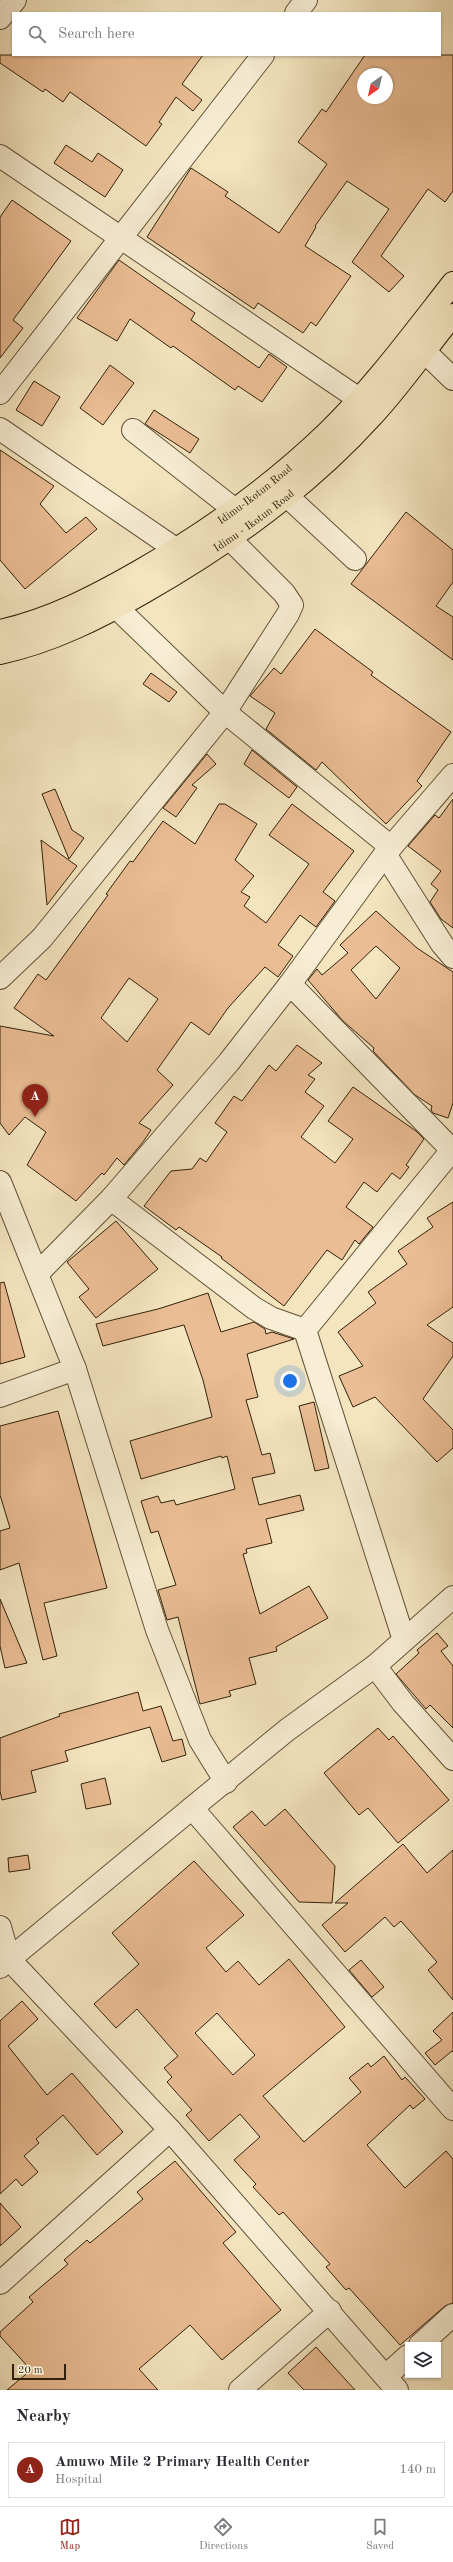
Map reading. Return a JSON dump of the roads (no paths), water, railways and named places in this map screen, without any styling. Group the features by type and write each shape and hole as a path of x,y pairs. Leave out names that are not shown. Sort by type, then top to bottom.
{"main road":[{"name":"Idimu-Ikotun Road","path":"0,631 69,609 177,550 235,510 298,460 359,399 453,283"},
{"name":"Idimu - Ikotun Road","path":"0,653 52,637 117,608 231,540 287,496 373,416 453,315"}],"street":[{"path":"0,18 15,0"},
{"path":"297,12 306,0"},
{"path":"0,393 262,56"},
{"path":"0,156 122,237 359,399"},
{"path":"424,351 453,379"},
{"path":"0,430 177,550"},
{"path":"133,430 235,510"},
{"path":"287,496 355,559"},
{"path":"0,978 42,938 225,712 288,614 292,605 284,593 231,540"},
{"path":"117,608 225,712 388,850 442,944 453,957"},
{"path":"38,1273 111,1198 229,1062 290,984 388,850 453,775"},
{"path":"290,984 372,1070 411,1106 452,1150 304,1330"},
{"path":"0,1182 38,1273 75,1369 157,1630 200,1740 226,1782"},
{"path":"111,1198 254,1308 271,1318 304,1330"},
{"path":"304,1330 404,1640"},
{"path":"0,1396 75,1369"},
{"path":"5,1963 192,1808 226,1782 287,1730 375,1666 453,1597"},
{"path":"375,1666 403,1703 453,1759"},
{"path":"192,1808 453,2109"},
{"path":"0,1927 5,1963 170,2130 330,2311 391,2383 405,2361"},
{"path":"0,2283 170,2130"},
{"path":"240,2390 330,2311"},
{"path":"423,2342 453,2315"}],"place":[{"name":"Amuwo Mile 2 Primary Health Center","path":"35,1117"}]}
